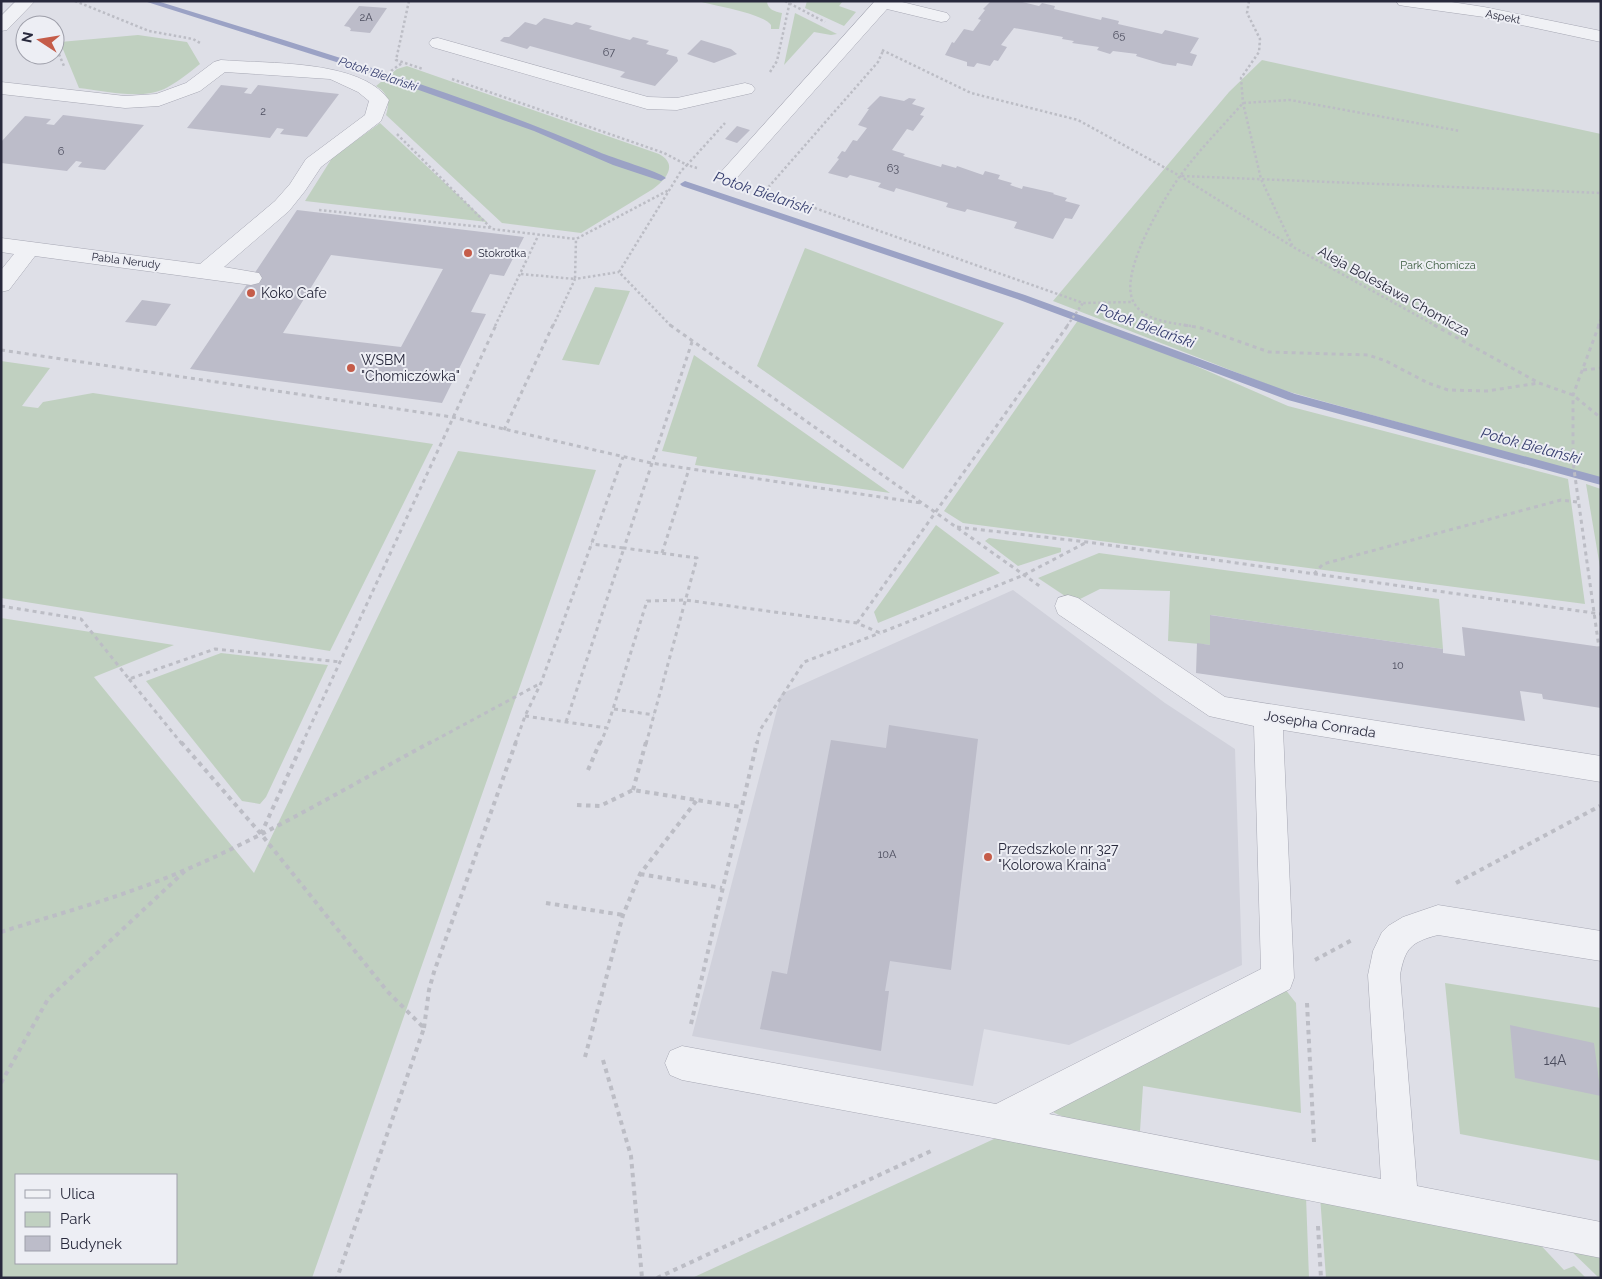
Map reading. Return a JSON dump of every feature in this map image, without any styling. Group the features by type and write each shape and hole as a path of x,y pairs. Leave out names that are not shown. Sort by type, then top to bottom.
{"street":[{"path":"1,26 26,1"},
{"name":"Aspekt","path":"1405,1 1484,12 1601,37"},
{"path":"727,177 884,2 941,17"},
{"path":"438,43 647,103 677,104 744,89"},
{"path":"1,88 125,102 159,100 193,87 221,66 333,74 365,88 378,100 374,117 313,163 298,187 282,206 206,271"},
{"name":"Pabla Nerudy","path":"1,245 251,278"},
{"path":"1,284 30,248"},
{"name":"Josepha Conrada","path":"1068,606 1219,708 1601,769"},
{"path":"998,1122 1278,978 1268,716"},
{"path":"1400,1201 1384,975 1387,955 1395,939 1413,927 1438,920 1601,946"},
{"path":"682,1063 998,1122 1601,1240"}],"path":[{"path":"75,1 149,31 193,39 213,50 221,66"},
{"name":"Aleja Bolesława Chomicza","path":"785,1 971,93 1078,120 1180,176 1293,247 1539,383 1573,395 1601,418"},
{"path":"1249,1 1247,14 1260,39 1259,52 1241,78 1243,103 1261,179 1293,247"},
{"path":"765,191 878,62 883,50 917,12"},
{"path":"392,70 403,62"},
{"path":"1460,131 1290,100 1243,103 1180,176 1142,241 1132,270 1130,287 1133,302 1144,313 1159,320 1201,328 1269,352 1368,355 1379,358 1438,388 1455,392 1470,392 1539,383"},
{"path":"375,113 492,229"},
{"path":"521,274 575,279 618,272 681,171 687,165 727,177 1083,303 1133,302"},
{"path":"1180,176 1601,193"},
{"path":"282,206 539,234 576,240 671,189"},
{"path":"261,834 452,417 539,234"},
{"path":"504,430 575,279 576,240"},
{"path":"618,272 674,329 1068,606"},
{"path":"858,623 1083,303"},
{"path":"1599,648 1577,502 1573,462 1573,395 1601,319"},
{"path":"566,722 692,342"},
{"path":"1,350 452,417 651,463 921,503"},
{"path":"1583,370 1601,368"},
{"path":"338,1278 424,1028 429,990 434,972 524,716 542,683 590,544 623,457"},
{"path":"662,553 689,469"},
{"path":"1313,574 1323,564 1561,500 1577,502"},
{"path":"955,526 1087,542 1601,614"},
{"path":"682,1063 760,730 799,667 810,659 1024,575 1087,542"},
{"path":"590,544 697,558 633,790"},
{"path":"588,770 614,709 648,601 685,600 858,623 880,633"},
{"path":"1,606 81,619 191,755 261,834 387,991 424,1028"},
{"path":"129,679 215,649 341,662"},
{"path":"1,932 152,883 188,868 261,834 542,683"},
{"path":"614,709 654,715"},
{"path":"524,716 607,728"},
{"path":"576,805 600,806 633,790 741,807"},
{"path":"585,1057 623,915 640,874 697,800"},
{"path":"1,1083 48,999 188,868"},
{"path":"640,874 722,888"},
{"path":"546,903 623,915"},
{"path":"1306,995 1321,1278"},
{"path":"603,1060 632,1156 642,1278"},
{"path":"657,1278 932,1150"}],"shaded area":[{"name":"Przedszkole nr 327 \"Kolorowa Kraina\"","path":"1013,590 1165,703 1235,749 1242,965 1069,1045 984,1029 973,1086 692,1036 781,694"}],"green space":[{"path":"698,1 767,1 770,8 782,13 779,29 771,29 771,25 766,21 748,13"},
{"path":"807,1 843,1 839,6 856,12 844,26 805,8"},
{"path":"795,13 837,34 831,35 814,32 784,65"},
{"path":"138,35 187,42 200,64 168,87 158,91 124,94 79,88 65,54 65,42"},
{"name":"Park Chomicza","path":"1262,60 1601,134 1601,479 1279,389 1053,301 1229,92"},
{"path":"407,66 659,154 668,162 668,172 663,181 653,189 581,233 502,223 386,115 387,98 376,86 397,69"},
{"path":"380,123 487,222 305,201 332,158"},
{"path":"805,248 1004,323 903,469 757,366"},
{"path":"595,287 630,291 599,365 562,360"},
{"path":"1081,316 1288,406 1568,479 1585,604 963,523 944,511"},
{"path":"694,355 890,493 695,465 697,457 662,451"},
{"path":"1,361 50,368 22,406 38,408 43,402 93,393 433,444 330,651 1,598"},
{"path":"458,451 596,470 312,1278 1,1278 1,618 174,645 94,677 254,873"},
{"path":"1586,484 1601,489 1601,573"},
{"path":"936,525 1000,573 878,623 874,612"},
{"path":"989,538 1061,548 1061,552 1018,566 985,541"},
{"path":"1099,553 1439,599 1443,649 1211,615 1210,645 1168,641 1170,591 1100,589 1074,602 1038,578"},
{"path":"221,653 328,665 266,797 260,804 242,801 146,681"},
{"path":"1445,983 1601,1008 1601,1161 1460,1134"},
{"path":"1285,989 1296,1003 1301,1113 1143,1086 1140,1131 1080,1121 1058,1115 1052,1111"},
{"path":"1007,1133 1306,1196 1309,1278 692,1278"},
{"path":"1320,1196 1533,1237 1564,1270 1574,1266 1586,1278 1326,1278"},
{"path":"1566,1246 1601,1253 1601,1278 1599,1278"}],"building":[{"path":"991,1 1018,1 1039,6 1042,3 1055,6 1054,9 1101,20 1102,17 1119,21 1118,24 1162,34 1165,30 1199,38 1190,53 1197,55 1192,66 1177,63 1176,66 1136,56 1137,54 1113,51 1110,54 1097,50 1099,47 1072,43 1074,41 1062,39 1063,37 1014,28 1001,45 1007,47 998,61 994,60 990,66 977,63 974,67 967,66 967,62 945,55 952,42 954,43 964,29 973,31 981,20 978,19 985,10 983,9"},
{"path":"359,6 387,8 370,33 350,31 349,27 344,26"},
{"path":"544,18 572,25 576,22 592,26 589,29 630,40 633,37 649,41 646,44 669,50 666,54 677,57 678,61 655,86 620,77 625,72 530,46 527,49 500,41 504,37 509,37 525,22 536,25"},
{"path":"701,40 731,49 737,54 714,63 687,54"},
{"path":"221,85 248,88 244,93 251,94 258,85 339,94 307,137 280,134 284,129 277,128 270,138 187,128"},
{"path":"880,96 904,101 909,98 916,99 912,104 925,108 920,115 924,116 913,131 907,129 892,150 905,154 903,156 941,167 942,164 956,168 957,166 983,175 985,171 1000,175 998,179 1012,183 1010,185 1022,189 1023,186 1054,193 1067,198 1065,201 1080,205 1072,219 1065,218 1053,239 1014,228 1017,222 967,209 965,212 946,207 948,203 896,188 894,192 878,187 881,183 850,175 847,178 828,173 839,159 837,158 842,151 845,152 853,140 857,141 867,128 858,125 869,109 867,109"},
{"path":"63,115 144,125 105,170 78,167 82,162 76,161 67,171 1,163 1,142 25,116 51,119 46,124 54,125"},
{"path":"737,126 750,130 737,143 725,139"},
{"path":"297,210 524,237 504,276 490,274 471,312 486,314 442,403 190,369","holes":["331,255 443,269 401,347 283,333"]},
{"path":"142,300 171,304 156,326 125,322"},
{"path":"1210,615 1443,649 1443,653 1465,656 1462,627 1601,647 1601,708 1543,699 1542,694 1520,691 1525,721 1196,673 1197,643 1210,645"},
{"path":"889,725 978,739 951,970 890,961 885,991 889,991 881,1051 760,1029 772,971 787,974 831,740 886,748"},
{"path":"1510,1025 1594,1043 1601,1096 1515,1078"}],"waterway":[{"name":"Potok Bielański","path":"148,1 374,71 537,129 616,163 661,178"},
{"name":"Potok Bielański","path":"685,184 1021,297 1292,397 1601,481"}],"place":[{"name":"Stokrotka","path":"468,253"},
{"name":"Koko Cafe","path":"251,293"},
{"name":"WSBM \"Chomiczówka\"","path":"351,368"},
{"name":"Przedszkole nr 327 \"Kolorowa Kraina\"","path":"988,857"}]}
